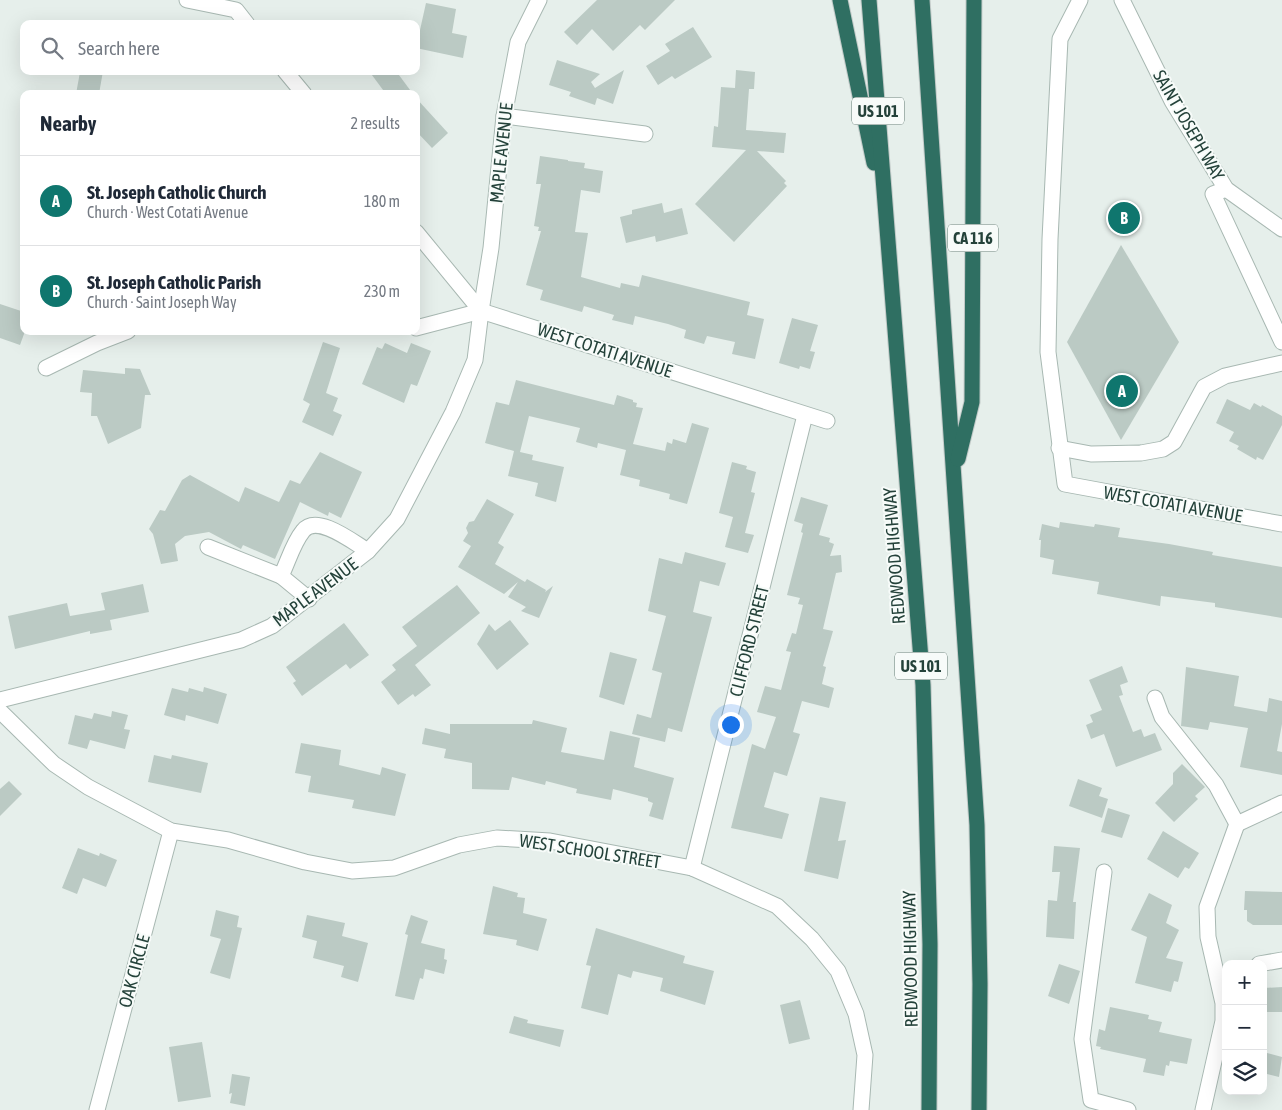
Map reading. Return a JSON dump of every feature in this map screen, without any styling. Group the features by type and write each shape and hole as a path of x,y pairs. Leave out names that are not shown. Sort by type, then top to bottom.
{"highway":[{"path":"840,0 887,223"},
{"name":"REDWOOD HIGHWAY","path":"869,0 923,686 930,944 929,1110"},
{"name":"US 101","path":"922,0 977,825 980,984 979,1110"},
{"name":"CA 116","path":"955,475 972,402 974,0"}],"street":[{"path":"187,0 238,5 245,20"},
{"name":"MAPLE AVENUE","path":"0,700 241,640 272,626 368,551 397,519 453,412 476,360 481,310 491,248 504,116 518,42 539,0"},
{"path":"1080,0 1060,39 1057,83 1050,239 1048,352 1059,448 1091,454 1141,453 1163,449 1174,442 1204,387 1225,376 1282,363"},
{"name":"SAINT JOSEPH WAY","path":"1122,0 1172,101 1226,189 1282,229"},
{"path":"289,75 301,90"},
{"path":"504,116 645,134"},
{"path":"1226,189 1213,194 1282,342"},
{"path":"420,237 481,310 420,327"},
{"name":"WEST COTATI AVENUE","path":"481,310 827,422"},
{"path":"46,368 118,335"},
{"name":"CLIFFORD STREET","path":"692,868 805,415"},
{"name":"WEST COTATI AVENUE","path":"1059,448 1065,484 1282,524"},
{"path":"280,576 303,530 312,525 322,524 368,551"},
{"path":"208,547 280,576 308,599"},
{"path":"1155,698 1162,717 1216,785 1237,824"},
{"name":"WEST SCHOOL STREET","path":"0,711 54,764 88,787 171,831 228,840 305,862 352,871 394,868 459,845 497,838 550,841 692,868 777,906 812,939 838,971 856,1014 865,1055 861,1110"},
{"path":"1203,1110 1223,1021 1220,971 1208,937 1208,907 1237,824 1282,803"},
{"name":"OAK CIRCLE","path":"97,1110 171,831"},
{"path":"1104,872 1082,1039 1091,1100 1128,1110"},
{"path":"1267,963 1282,960"}],"building":[{"path":"597,0 675,0 645,30 640,25 613,51 592,29 577,45 564,32"},
{"path":"426,3 456,9 452,33 467,36 463,58 420,49 420,30"},
{"path":"693,27 712,57 675,79 672,76 658,85 646,66 670,51 665,44"},
{"path":"557,60 600,74 591,82 595,88 624,70 613,104 597,98 595,105 569,96 571,92 549,85"},
{"path":"736,70 755,72 754,89 749,89 746,130 786,133 784,153 757,151 786,181 784,183 787,186 734,242 695,204 746,150 712,147 714,126 718,127 721,87 735,88"},
{"path":"79,75 102,75 100,90 77,90"},
{"path":"372,75 399,75 410,90 383,90"},
{"path":"420,102 448,133 432,148 420,135"},
{"path":"540,156 585,163 584,168 603,171 600,193 581,190 575,232 588,233 581,277 620,288 621,283 639,287 642,275 750,302 747,315 764,319 755,359 732,354 735,342 707,336 704,344 684,338 686,330 668,324 635,316 633,325 612,320 614,315 584,306 582,312 540,300 543,290 526,285 541,231 538,231 539,227 534,226 541,184 536,184"},
{"path":"662,203 664,213 682,208 688,234 656,242 655,236 626,243 620,217 632,214 632,210"},
{"path":"1121,245 1179,342 1121,440 1067,342"},
{"path":"0,304 20,311 20,335 24,335 20,345 0,338"},
{"path":"792,318 818,325 810,351 815,352 810,369 800,366 799,369 779,363"},
{"path":"323,342 340,348 326,393 338,398 333,411 342,415 333,436 302,422 310,404 303,400"},
{"path":"385,343 407,353 411,343 431,351 417,386 411,384 404,403 362,384 377,347 382,349"},
{"path":"125,368 140,369 151,395 145,395 141,428 108,444 97,416 91,416 92,393 80,392 83,370 125,374"},
{"path":"516,380 614,405 617,395 633,400 633,402 637,403 636,407 643,408 633,444 665,451 667,442 672,444 673,439 686,443 692,423 709,428 687,504 669,499 670,494 639,486 640,480 620,475 626,450 598,443 597,448 576,442 580,428 529,416 520,452 533,455 532,460 564,467 556,502 535,496 538,483 508,476 514,451 485,443 496,402 509,405"},
{"path":"1227,399 1250,410 1254,403 1261,407 1262,405 1282,416 1282,425 1263,460 1257,457 1256,460 1237,449 1239,446 1229,441 1234,432 1216,423"},
{"path":"320,452 362,472 341,518 329,512 328,516 300,502 275,559 243,545 241,549 209,532 185,536 175,544 178,561 161,564 153,534 149,529 160,510 165,511 182,480 190,475 239,502 245,487 279,502 290,480 300,484"},
{"path":"732,462 747,466 746,469 756,472 751,492 755,493 745,533 754,535 748,553 725,547 733,517 719,513"},
{"path":"801,497 828,505 819,535 830,538 829,542 834,544 830,556 841,555 842,572 836,573 823,629 833,631 823,666 826,667 822,684 834,688 829,708 802,701 793,732 800,734 787,776 774,772 764,807 789,814 782,839 731,828 752,744 765,749 776,717 757,712 765,686 781,690 791,652 786,651 792,633 796,634 803,605 798,604 800,598 787,595 803,533 801,532 803,524 794,521"},
{"path":"487,499 514,514 498,543 504,547 495,564 525,582 527,579 546,590 545,592 553,586 539,618 521,611 526,607 508,597 518,582 504,594 458,567 471,546 463,541 468,533 466,528 469,522 474,521"},
{"path":"1060,522 1094,527 1095,524 1120,528 1118,537 1213,552 1212,555 1282,567 1282,618 1215,607 1215,603 1161,596 1160,606 1097,594 1099,582 1052,574 1054,560 1040,557 1041,540 1039,540 1042,524 1059,528"},
{"path":"685,552 726,563 719,586 700,581 693,612 712,617 682,732 668,728 665,742 632,734 637,714 651,718 662,673 652,670 666,616 648,611 659,558 682,564"},
{"path":"143,584 149,612 110,620 112,630 90,634 90,631 15,649 8,616 67,603 70,616 105,610 101,593"},
{"path":"457,585 480,613 415,665 431,685 415,697 413,694 398,705 381,682 396,670 392,665 417,646 402,627"},
{"path":"510,620 529,644 497,670 477,644 489,624 495,631"},
{"path":"344,623 369,655 350,669 346,664 302,696 293,683 296,681 286,667"},
{"path":"610,652 637,659 624,705 599,697"},
{"path":"1122,666 1128,682 1120,685 1123,695 1119,696 1133,732 1141,729 1144,737 1155,733 1162,750 1116,767 1104,734 1091,739 1086,725 1093,722 1090,715 1102,710 1089,680"},
{"path":"1186,667 1239,676 1234,706 1267,712 1269,698 1282,701 1282,724 1277,751 1282,752 1282,775 1240,767 1248,728 1210,722 1208,730 1181,726"},
{"path":"204,687 227,694 218,724 186,715 185,721 164,715 172,688 188,692 189,688 203,692"},
{"path":"112,711 128,715 124,729 130,730 125,749 90,740 87,749 68,744 75,715 92,719 94,713 111,717"},
{"path":"533,720 567,728 561,752 604,760 610,731 640,738 634,767 674,778 663,820 649,816 653,803 648,801 648,798 613,789 611,800 576,793 577,789 546,781 545,785 512,777 509,790 472,789 472,763 444,758 446,749 422,744 425,728 450,734 450,724 532,724"},
{"path":"301,743 341,750 339,765 380,775 382,767 406,774 395,816 352,808 354,800 308,792 311,776 295,773"},
{"path":"154,755 171,759 172,755 208,763 201,793 148,782"},
{"path":"1182,764 1205,787 1195,796 1198,799 1174,822 1155,803 1173,784 1173,773"},
{"path":"1078,779 1102,788 1099,796 1108,799 1102,818 1069,806"},
{"path":"9,781 22,794 0,816 0,789"},
{"path":"820,797 846,802 838,841 846,840 838,879 804,871"},
{"path":"1108,808 1130,815 1122,838 1101,832"},
{"path":"1163,831 1199,853 1189,869 1185,867 1178,878 1147,859"},
{"path":"1054,846 1080,848 1073,902 1076,902 1074,939 1046,937 1048,900 1057,901 1060,872 1052,872"},
{"path":"78,848 99,856 100,853 117,860 106,887 83,878 77,894 62,888"},
{"path":"493,886 518,893 517,897 525,898 523,913 547,919 538,951 516,945 517,940 483,934"},
{"path":"1245,891 1282,892 1282,925 1253,925 1247,921 1247,910 1244,910"},
{"path":"1149,893 1172,905 1166,923 1179,930 1166,958 1183,962 1178,982 1174,981 1171,992 1135,983 1147,937 1131,930"},
{"path":"216,910 239,916 237,927 242,928 230,979 210,973 221,939 210,936"},
{"path":"307,915 345,923 342,936 368,943 358,982 341,977 344,966 313,958 317,941 302,937"},
{"path":"411,915 428,921 421,943 445,949 444,959 447,960 444,974 425,969 423,979 420,978 414,1000 395,996 408,935 405,934"},
{"path":"596,928 685,956 683,963 714,971 705,1005 660,991 663,978 633,971 631,978 618,974 608,1015 581,1008 591,966 586,965"},
{"path":"1059,964 1080,971 1069,1004 1048,996"},
{"path":"1282,987 1282,1012 1267,1012 1267,988"},
{"path":"800,1000 810,1039 789,1044 780,1005"},
{"path":"1110,1007 1149,1015 1148,1019 1162,1022 1159,1032 1192,1039 1187,1064 1170,1061 1169,1066 1166,1065 1164,1076 1143,1072 1146,1059 1100,1049 1101,1047 1096,1046 1099,1029 1105,1031"},
{"path":"514,1016 528,1020 527,1023 564,1030 560,1047 509,1033"},
{"path":"202,1042 211,1097 178,1102 169,1047"},
{"path":"1267,1053 1282,1057 1279,1077 1267,1074"},
{"path":"232,1074 250,1077 245,1106 230,1103 232,1093 229,1094"}],"place":[{"name":"St. Joseph Catholic Parish","path":"1124,218"},
{"name":"St. Joseph Catholic Church","path":"1122,391"}]}
